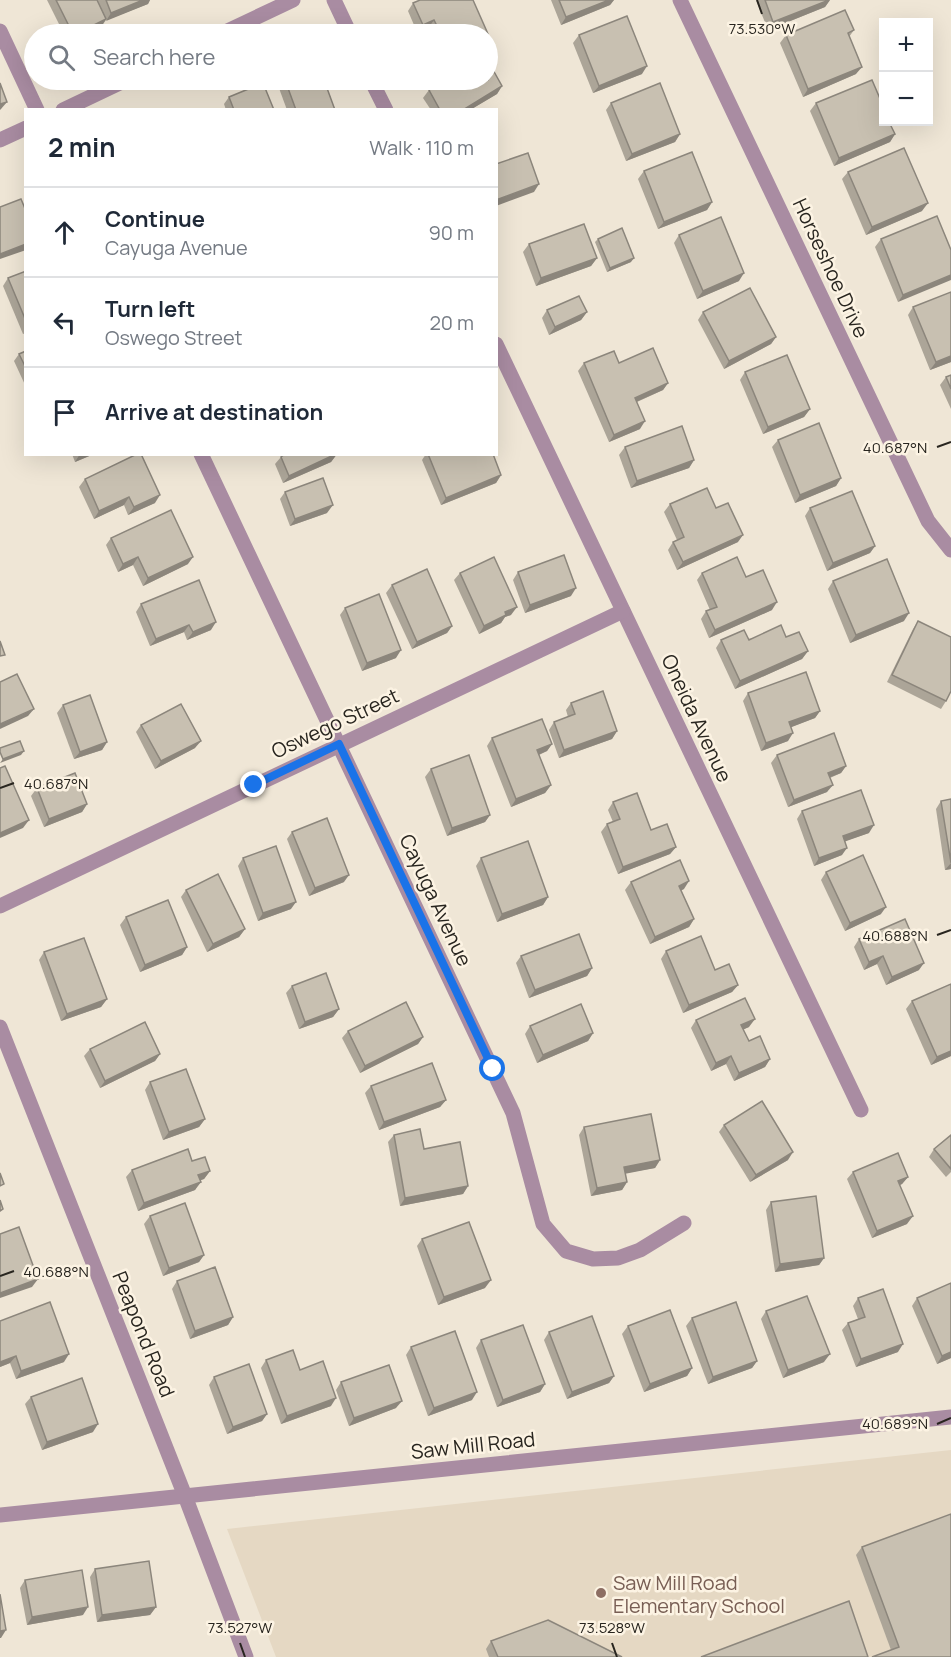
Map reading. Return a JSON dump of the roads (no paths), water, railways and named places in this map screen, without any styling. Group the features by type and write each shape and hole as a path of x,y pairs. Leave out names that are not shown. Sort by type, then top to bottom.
{"street":[{"path":"241,24 293,0"},
{"path":"334,0 345,24"},
{"name":"Horseshoe Drive","path":"680,0 928,521 951,550"},
{"path":"0,31 24,82"},
{"path":"28,90 36,108"},
{"path":"67,108 105,90"},
{"path":"376,90 385,108"},
{"path":"0,140 24,129"},
{"name":"Oneida Avenue","path":"498,348 861,1110"},
{"name":"Cayuga Avenue","path":"202,456 513,1113 543,1224 566,1251 593,1259 618,1258 640,1250 684,1223"},
{"name":"Oswego Street","path":"0,906 623,611"},
{"name":"Peapond Road","path":"0,1027 246,1657"},
{"name":"Saw Mill Road","path":"0,1515 951,1417"}],"place":[{"name":"Saw Mill Road Elementary School","path":"601,1593"}]}
